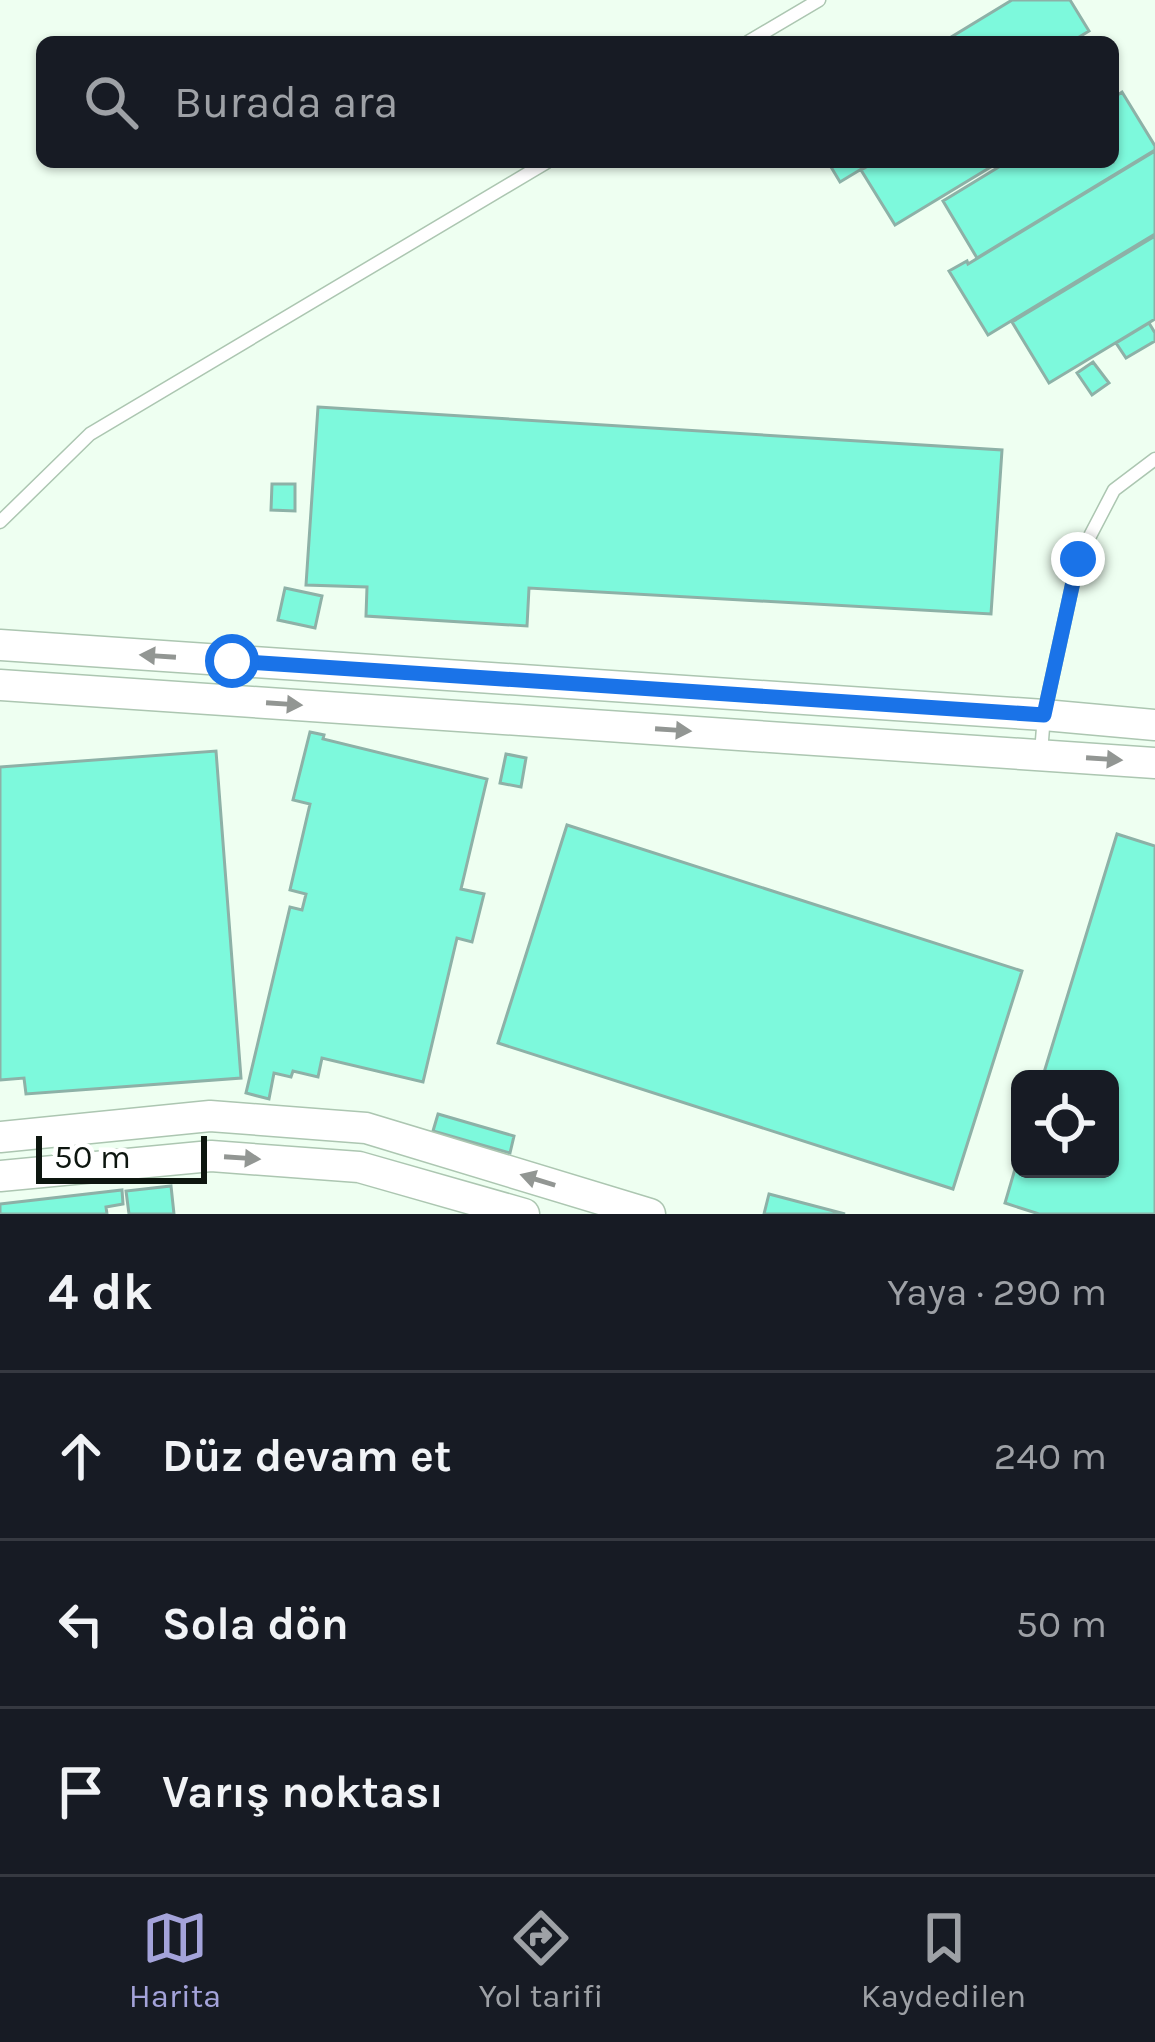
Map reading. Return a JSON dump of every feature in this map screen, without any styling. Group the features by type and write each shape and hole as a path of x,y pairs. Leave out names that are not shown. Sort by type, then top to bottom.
{"street":[{"path":"0,645 1155,725"},
{"path":"0,685 1155,763"},
{"path":"0,1137 210,1116 366,1128 650,1214"},
{"path":"0,1177 211,1156 296,1162 359,1167 524,1214"}],"lane":[{"path":"758,36 819,0"},
{"path":"0,523 90,434 537,168"},
{"path":"1041,754 1044,715 1078,559 1114,490 1155,459"}],"building":[{"path":"1012,0 1070,0 1089,31 1081,36 953,36"},
{"path":"1122,92 1155,150 977,258 943,201 997,168 1119,168"},
{"path":"1155,151 1155,234 988,335 949,271"},
{"path":"832,168 863,168 840,182"},
{"path":"864,168 989,168 895,225 861,170"},
{"path":"1155,236 1155,319 1049,383 1012,322"},
{"path":"1149,323 1155,341 1126,358 1116,343"},
{"path":"1093,362 1109,383 1092,395 1077,373"},
{"path":"318,407 1002,450 991,614 529,588 527,626 366,616 367,587 306,585"},
{"path":"272,484 295,484 295,511 271,510"},
{"path":"285,588 322,596 315,628 278,620"},
{"path":"310,732 487,779 461,889 484,894 472,942 457,938 423,1082 322,1058 318,1077 293,1071 291,1077 274,1073 269,1099 246,1093 290,907 302,910 306,894 290,890 310,804 293,800"},
{"path":"216,751 241,1078 26,1094 24,1078 0,1080 0,767"},
{"path":"506,754 526,758 521,787 500,783"},
{"path":"567,825 1022,971 953,1189 498,1043"},
{"path":"1117,834 1155,846 1155,1214 1039,1214 1005,1203 1012,1178 1119,1178 1119,1070 1045,1070"},
{"path":"438,1114 514,1136 510,1153 433,1131"},
{"path":"171,1186 174,1214 129,1214 126,1191"},
{"path":"122,1190 123,1204 106,1207 107,1214 0,1214 0,1204"},
{"path":"769,1194 845,1214 764,1214"}],"route":[{"path":"232,661 1044,715 1078,559"}]}
